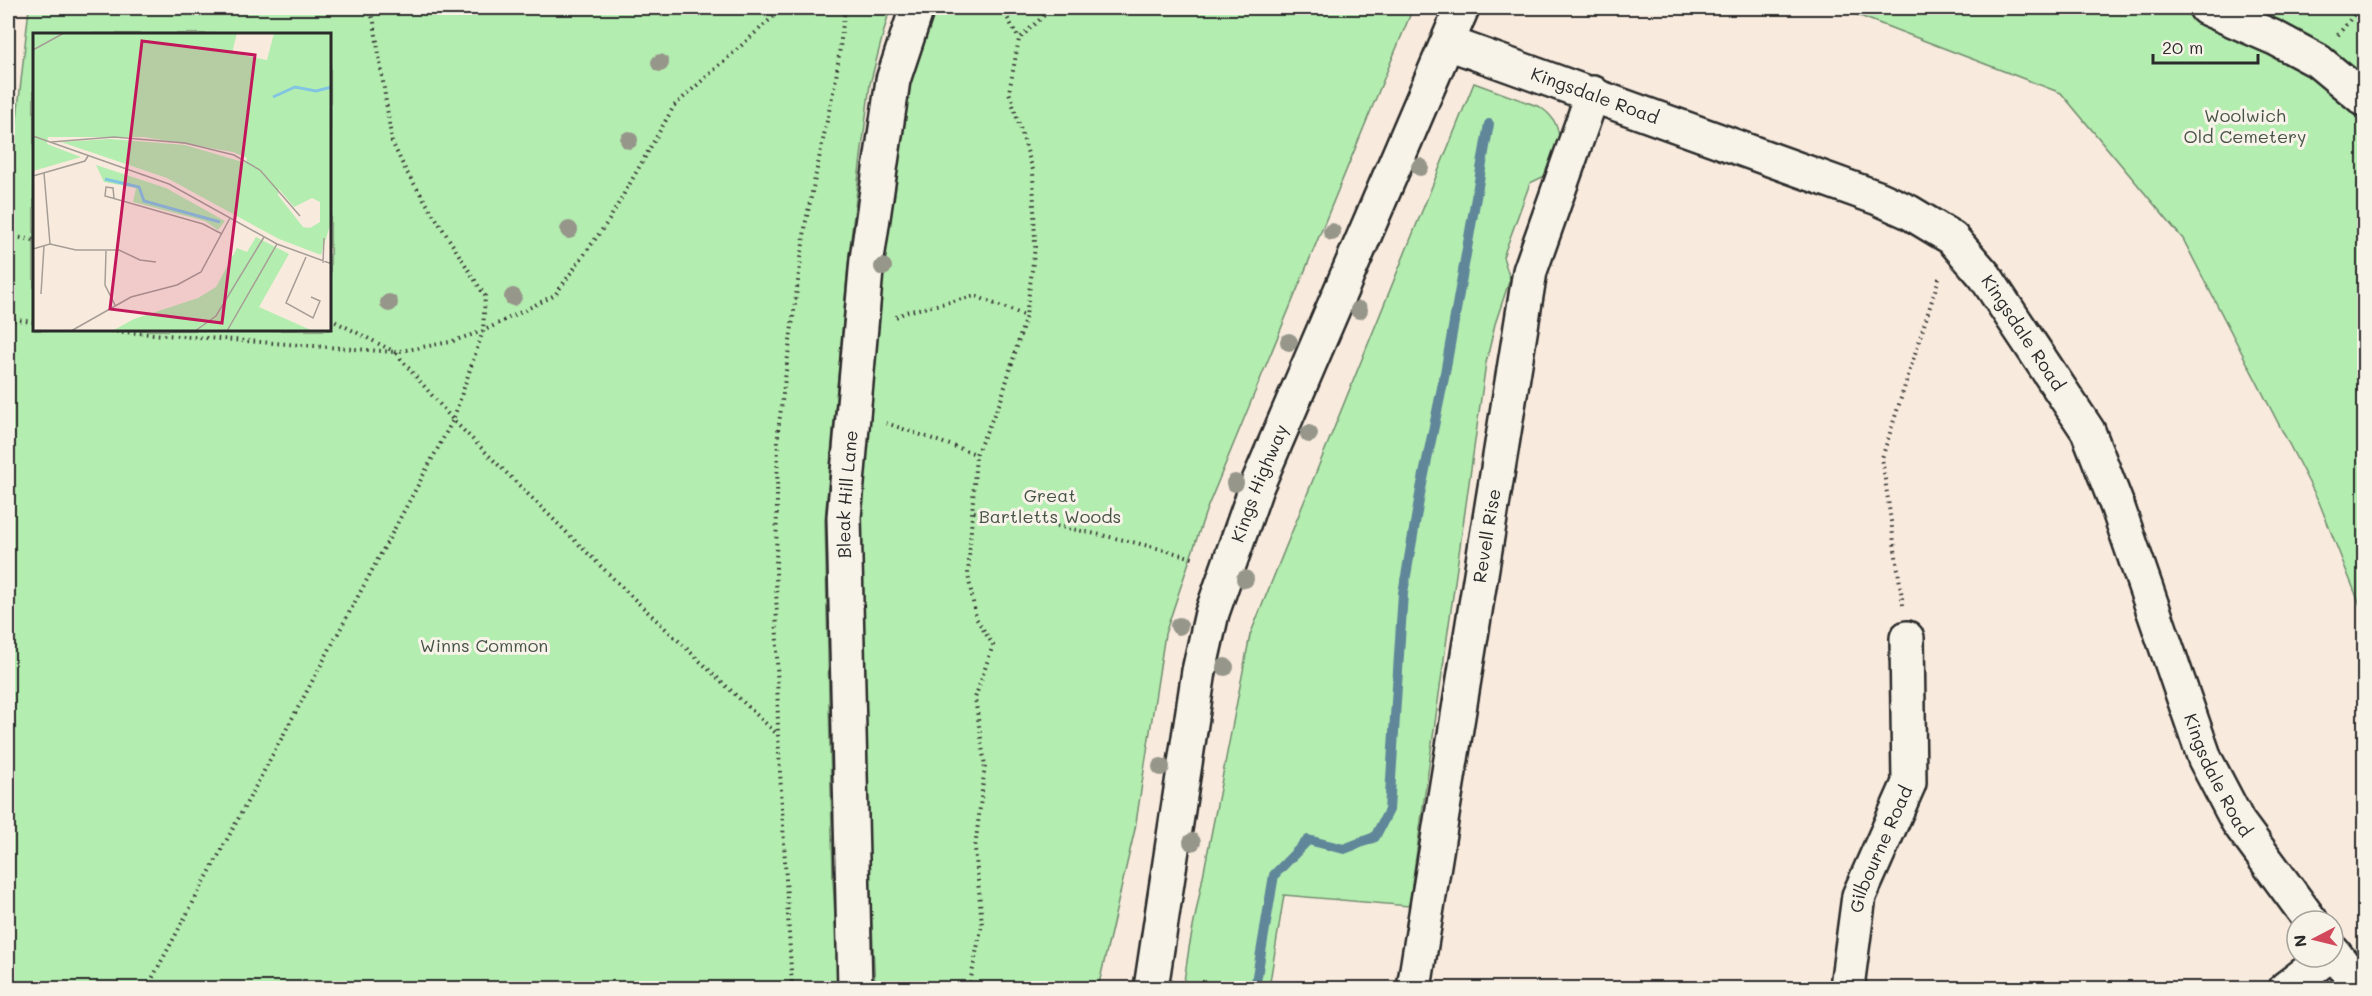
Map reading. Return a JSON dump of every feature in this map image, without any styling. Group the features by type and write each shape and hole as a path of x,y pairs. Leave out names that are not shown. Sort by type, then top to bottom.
{"street":[{"name":"Bleak Hill Lane","path":"855,988 844,517 867,259 892,80 917,8"},
{"name":"Kings Highway","path":"1151,988 1199,671 1212,613 1256,488 1462,8"},
{"path":"2206,8 2275,38 2318,61 2364,99"},
{"name":"Kingsdale Road","path":"1448,43 1593,93 1878,198 1909,212 1952,238 1985,276 2088,431 2118,508 2205,759 2238,822 2302,909"},
{"name":"Revell Rise","path":"1414,988 1530,271 1593,93"},
{"name":"Gilbourne Road","path":"1849,988 1848,979 1859,896 1909,783 1907,638"},
{"path":"2345,967 2361,988"},
{"path":"2286,988 2311,969"}],"path":[{"path":"147,988 453,420 483,331 485,296 406,171 392,142 374,22 369,8"},
{"path":"125,332 395,352 450,342 483,331 555,296 609,220 675,106 783,8"},
{"path":"792,988 778,735 776,567 778,431 806,221 836,78 845,8"},
{"path":"1002,8 1019,39"},
{"path":"969,988 982,924 975,849 985,766 975,698 993,645 976,618 968,575 974,512 976,454 1001,400 1026,316 1035,247 1033,170 1009,92 1019,39 1052,8"},
{"path":"8,236 33,240"},
{"path":"860,336 906,312 975,297 1026,316"},
{"path":"8,319 33,322"},
{"path":"1907,638 1882,458 1925,319"},
{"path":"332,320 395,352 453,420 630,595 778,735"},
{"path":"854,413 976,454"},
{"path":"974,512 1062,527 1159,548 1227,568"}],"green space":[{"name":"Winns Common","path":"29,8 890,8 870,84 849,255 825,520 833,880 839,988 8,988 8,200"},
{"name":"Great Bartletts Woods","path":"936,8 1413,8 1206,511 1165,634 1135,829 1098,988 875,988 870,884 861,513 884,252 911,82"},
{"name":"Woolwich Old Cemetery","path":"1839,8 2364,8 2364,615 2319,502 2183,239 2061,93"},
{"path":"1474,83 1540,107 1553,119 1562,137 1549,174 1530,183 1503,257 1510,279 1495,324 1486,363 1409,906 1284,895 1269,988 1183,988 1250,635"}],"waterway":[{"path":"1255,988 1274,875 1308,840 1344,849 1375,837 1389,810 1403,593 1489,124"}]}
